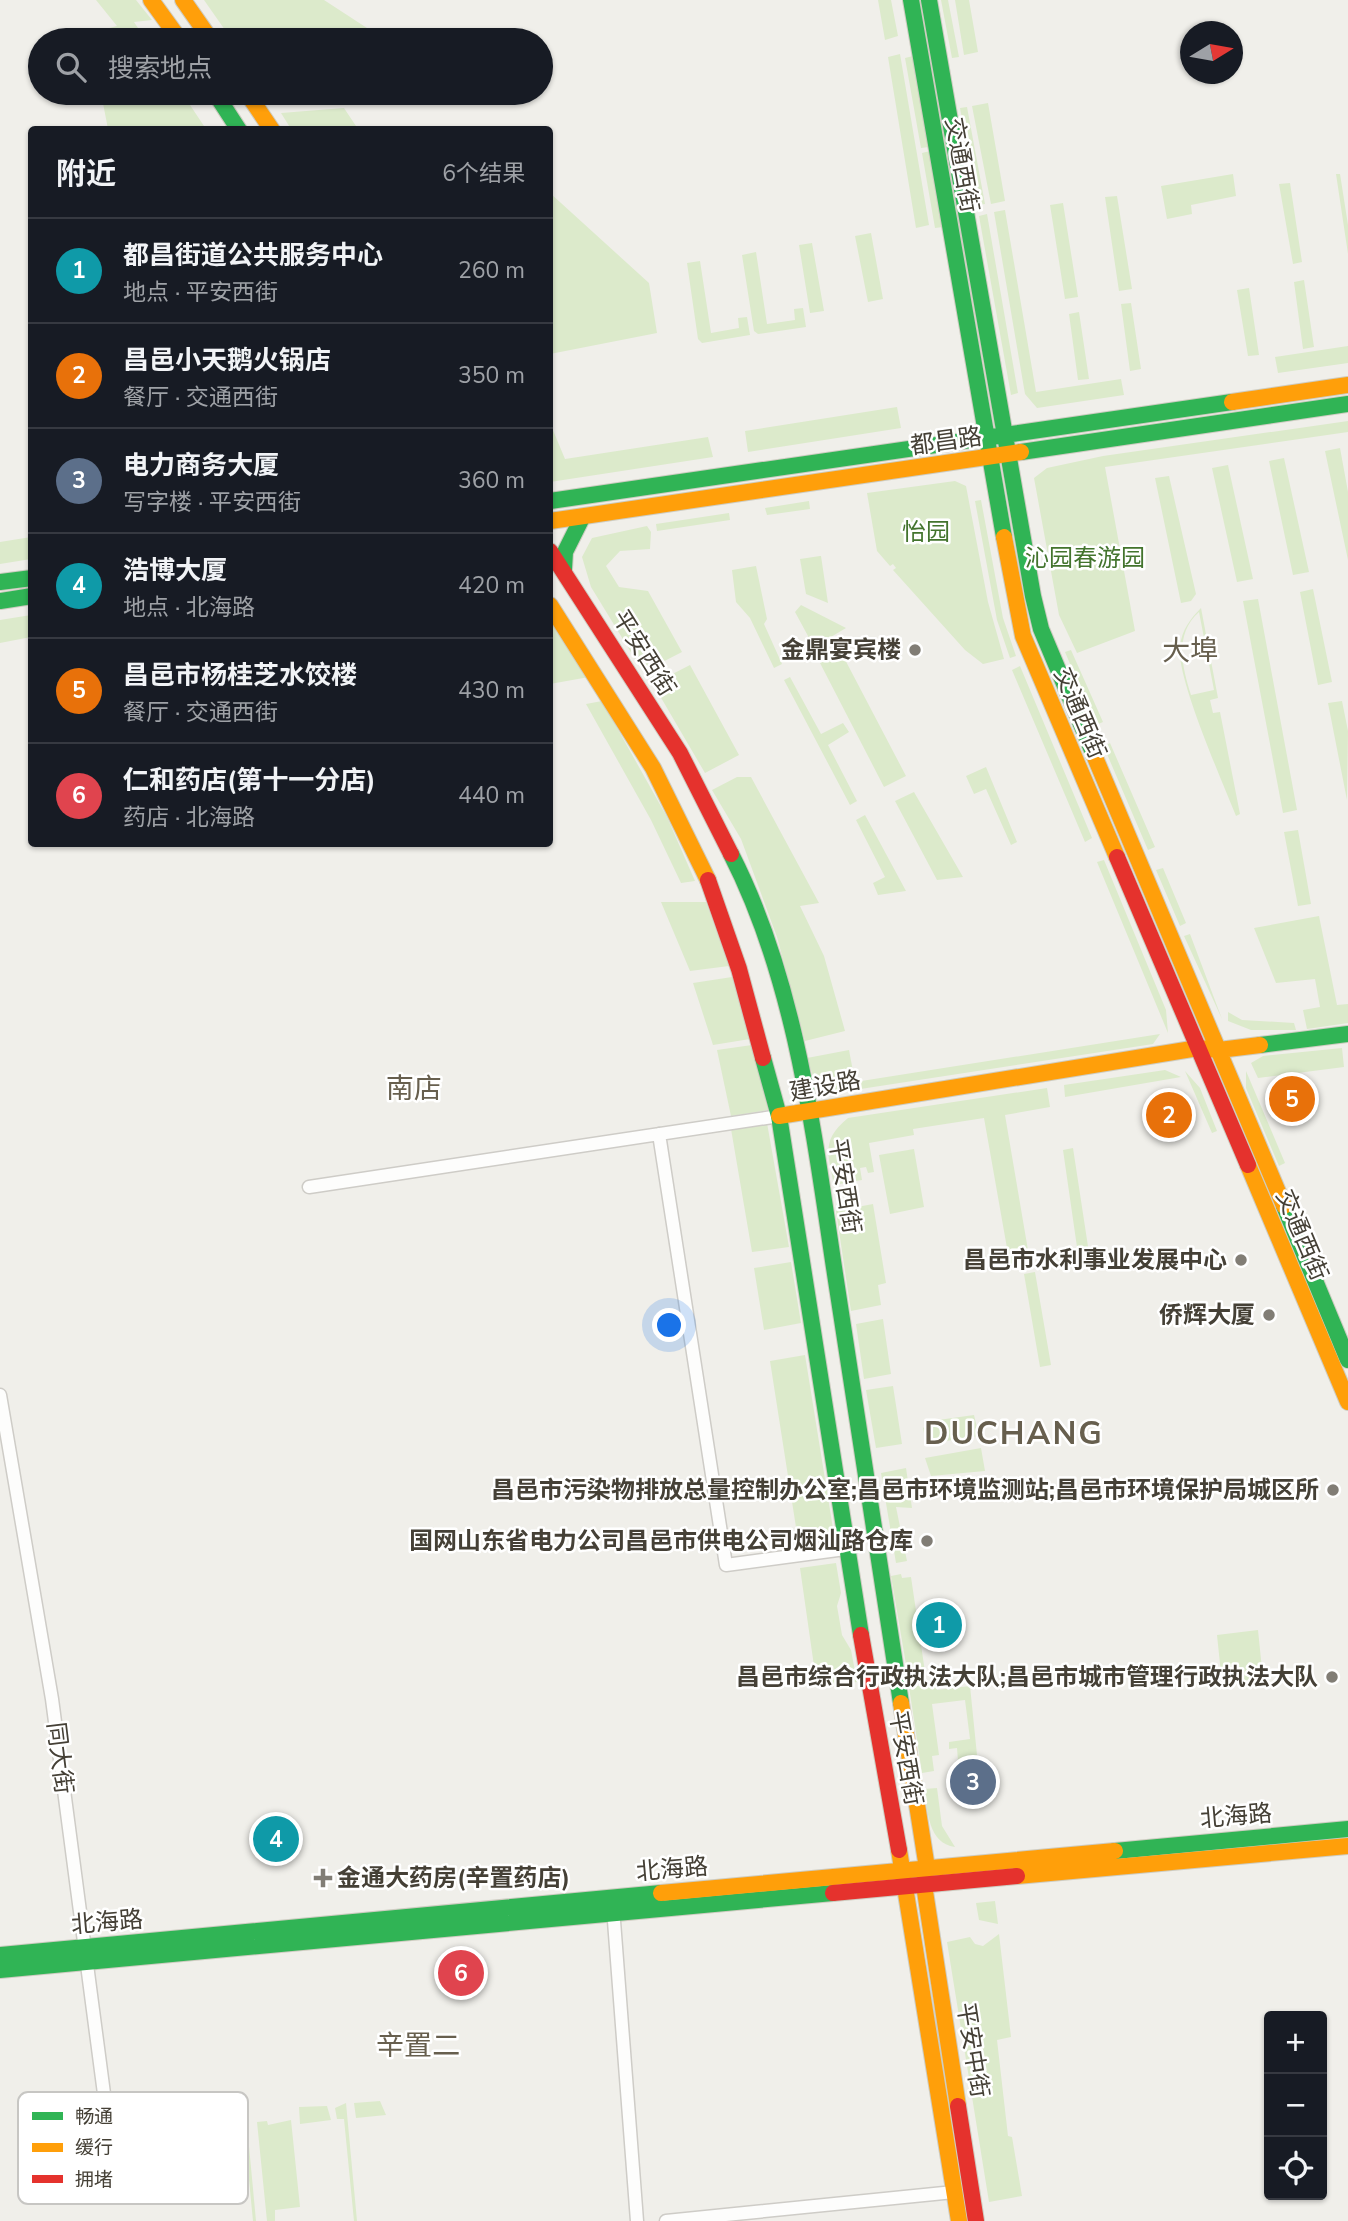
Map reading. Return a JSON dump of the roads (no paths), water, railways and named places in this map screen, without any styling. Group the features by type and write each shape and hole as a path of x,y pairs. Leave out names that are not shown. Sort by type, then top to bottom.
{"main road":[{"path":"151,0 171,28"},
{"path":"183,0 203,28"},
{"name":"交通西街","path":"911,0 1023,636 1348,1402"},
{"name":"交通西街","path":"929,0 1004,435 1041,629 1348,1360"},
{"path":"223,105 236,126"},
{"path":"255,105 269,126"},
{"name":"都昌路","path":"553,500 1348,385"},
{"name":"都昌路","path":"553,521 1348,404"},
{"path":"564,569 565,552 582,518"},
{"name":"平安西街","path":"553,555 680,753 747,885 782,993 810,1110 927,1868 924,1885"},
{"path":"0,582 28,578"},
{"path":"0,601 28,597"},
{"name":"平安西街","path":"553,610 653,768 713,890 739,969 779,1116 845,1549 906,1887"},
{"name":"建设路","path":"779,1116 1198,1048 1219,1050 1348,1034"},
{"name":"北海路","path":"0,1955 85,1954 612,1905 903,1870 1348,1829"},
{"name":"北海路","path":"612,1905 906,1887 1348,1846"},
{"name":"平安中街","path":"924,1885 976,2221"},
{"name":"平安中街","path":"906,1887 959,2221"},
{"name":"北海路","path":"0,1970 85,1954"}],"street":[{"name":"建设路","path":"309,1187 779,1116"},
{"path":"659,1134 726,1565 845,1549"},
{"name":"同大街","path":"0,1395 52,1699 104,2092"},
{"path":"612,1905 637,2221"},
{"path":"666,2221 954,2192"}],"place":[{"name":"金鼎宴宾楼","path":"915,650"},
{"name":"昌邑市杨桂芝水饺楼","path":"1292,1099"},
{"name":"昌邑小天鹅火锅店","path":"1169,1115"},
{"name":"昌邑市水利事业发展中心","path":"1241,1260"},
{"name":"侨辉大厦","path":"1269,1315"},
{"name":"昌邑市污染物排放总量控制办公室;昌邑市环境监测站;昌邑市环境保护局城区所","path":"1333,1490"},
{"name":"国网山东省电力公司昌邑市供电公司烟汕路仓库","path":"927,1541"},
{"name":"都昌街道公共服务中心","path":"939,1625"},
{"name":"昌邑市综合行政执法大队;昌邑市城市管理行政执法大队","path":"1332,1677"},
{"name":"电力商务大厦","path":"973,1782"},
{"name":"浩博大厦","path":"276,1839"},
{"name":"金通大药房(辛置药店)","path":"323,1878"},
{"name":"仁和药店(第十一分店)","path":"461,1973"}],"district":[{"name":"大埠","path":"1190,651"},
{"name":"南店","path":"414,1089"},
{"name":"DUCHANG","path":"1014,1433"},
{"name":"辛置二","path":"418,2046"}],"park label":[{"name":"怡园","path":"926,532"},
{"name":"沁园春游园","path":"1085,558"}]}
